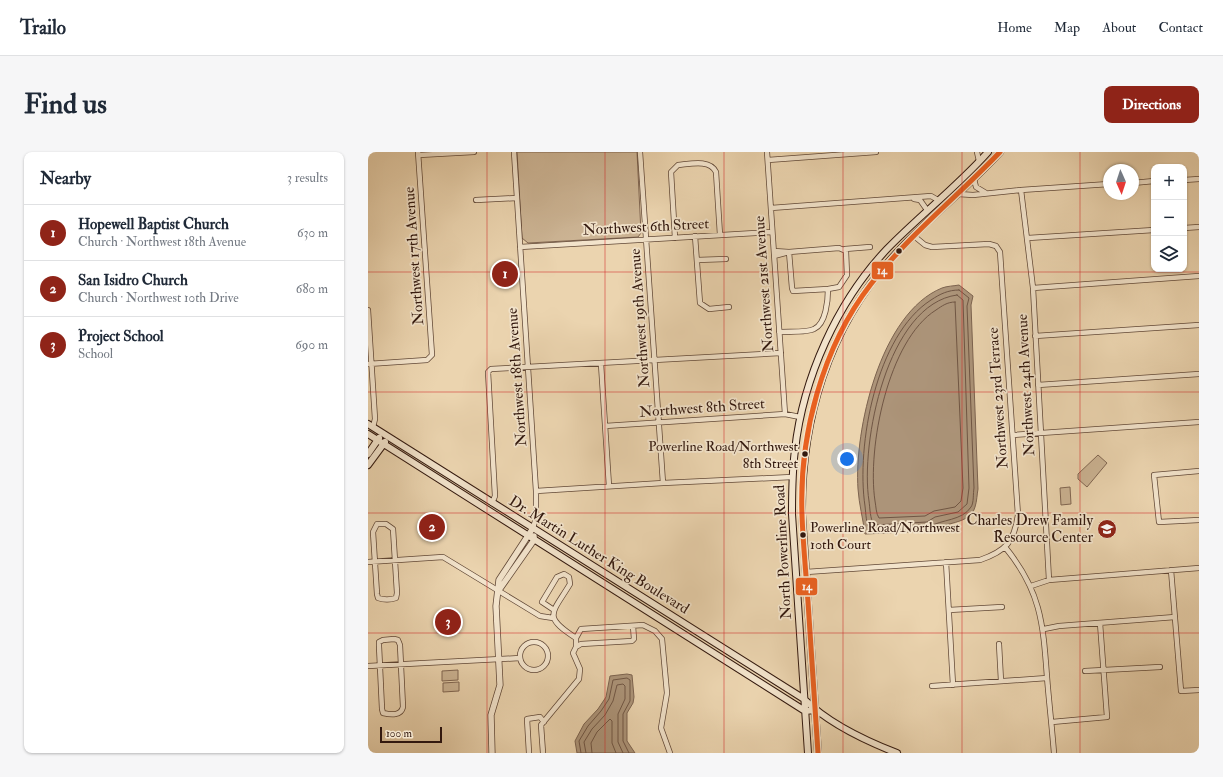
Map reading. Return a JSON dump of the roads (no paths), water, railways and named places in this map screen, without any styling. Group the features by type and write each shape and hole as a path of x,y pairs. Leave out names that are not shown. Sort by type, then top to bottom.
{"main road":[{"name":"North Powerline Road","path":"808,753 794,551 792,477 800,417 803,406 822,350 849,299 886,250 988,152"},
{"name":"North Powerline Road","path":"818,753 801,479 810,420 821,378 844,325 874,280 914,236 1000,152"},
{"path":"958,194 962,177"},
{"path":"934,216 938,200"},
{"path":"849,299 849,308 852,314"},
{"path":"842,311 844,325"},
{"path":"803,406 810,420"},
{"path":"800,417 805,422 808,432"},
{"name":"Dr. Martin Luther King Boulevard","path":"370,427 386,435 804,699 815,710 868,740 897,753"},
{"name":"Dr. Martin Luther King Boulevard","path":"368,434 805,711"},
{"path":"368,454 378,440 386,435"},
{"path":"368,465 384,444 386,435"},
{"path":"794,551 798,561 806,572"},
{"path":"805,711 815,710"}],"street":[{"path":"418,154 474,152"},
{"name":"Northwest 18th Avenue","path":"514,152 536,491 536,518 533,528"},
{"name":"Northwest 19th Avenue","path":"640,152 663,482"},
{"name":"Northwest 21st Avenue","path":"767,152 785,414"},
{"path":"768,160 876,152"},
{"path":"977,152 979,161"},
{"name":"Northwest 17th Avenue","path":"370,364 422,360 430,358 432,352 418,154"},
{"path":"675,238 671,172 673,167 678,165 709,164 714,167 716,172 720,235"},
{"path":"974,179 976,187 988,193"},
{"path":"1187,180 1199,179"},
{"path":"1139,183 1151,182"},
{"path":"958,194 974,196 988,193 1021,190 1103,184"},
{"name":"Northwest 24th Avenue","path":"1021,190 1033,288 1039,433 1049,580"},
{"path":"771,208 931,196 938,200"},
{"path":"476,200 517,198"},
{"path":"911,198 920,200 927,210"},
{"path":"1187,228 1199,227"},
{"path":"1028,238 1151,230"},
{"name":"Northwest 6th Street","path":"520,246 772,232"},
{"path":"695,236 700,303 709,309 729,307"},
{"name":"Northwest 23rd Terrace","path":"914,236 925,245 932,247 989,244 996,246 1000,252 1018,515 1016,531 1005,547"},
{"path":"774,254 839,248 870,247"},
{"path":"789,252 793,290 828,289 839,287 847,278 845,249"},
{"path":"697,260 726,259"},
{"path":"1033,288 1199,276"},
{"path":"779,332 816,328 828,306 828,289"},
{"path":"368,310 370,364 375,419 370,427"},
{"path":"1035,336 1199,325"},
{"path":"492,503 495,496 488,372 491,369 781,353"},
{"path":"601,364 609,486"},
{"path":"1038,385 1199,374"},
{"name":"Northwest 8th Street","path":"605,426 785,414 800,417"},
{"path":"1013,435 1199,422"},
{"path":"1199,471 1154,475 1159,522 1199,520"},
{"path":"536,491 663,482 792,477"},
{"path":"377,524 386,524 393,529 395,560 396,598 378,598 374,562 373,532 377,524"},
{"path":"492,753 491,716 500,685 496,606 498,590 532,538 533,528"},
{"path":"806,572 980,560 996,555 1005,547 1019,564 1031,586 1044,629 1054,753"},
{"path":"368,562 443,557 540,616 553,618"},
{"path":"946,562 954,685"},
{"path":"1031,586 1049,580 1199,568"},
{"path":"1171,570 1181,691 1199,690"},
{"path":"554,610 542,602 557,577 564,574 569,577 570,584 554,610 552,613 553,618 564,630 576,638"},
{"path":"949,610 1002,607"},
{"path":"1044,629 1175,617"},
{"path":"1052,722 1107,717 1100,623"},
{"path":"543,753 541,725 579,679 580,669 574,656 576,638 581,629 643,625 656,631 662,639 667,693 661,728 670,753"},
{"path":"576,647 581,644 632,641 634,639 633,626"},
{"path":"382,640 398,640 401,664 402,712 399,714 388,715 383,713 382,709 379,642 382,640"},
{"path":"530,642 535,642 544,646 549,654 547,663 536,671 527,669 521,662 520,658 522,648 530,642"},
{"path":"998,644 1000,682"},
{"path":"368,666 520,658"},
{"path":"1085,671 1160,667"},
{"path":"932,686 1047,678"},
{"path":"529,753 527,719 540,718 544,722"}],"water":[{"path":"959,285 973,296 971,305 978,489 975,507 968,517 930,531 865,534 858,489 858,465 866,407 875,376 887,347 902,322 920,301 942,288"},
{"path":"627,674 632,675 634,697 633,703 627,713 627,741 635,753 577,753 575,741 584,724 598,709 606,697 610,676"}],"place":[{"name":"Hopewell Baptist Church","path":"505,274"},
{"name":"Powerline Road/Northwest 8th Street","path":"805,454"},
{"name":"San Isidro Church","path":"432,527"},
{"name":"Charles Drew Family Resource Center","path":"1107,529"},
{"name":"Powerline Road/Northwest 10th Court","path":"803,535"},
{"name":"Project School","path":"448,622"}]}
